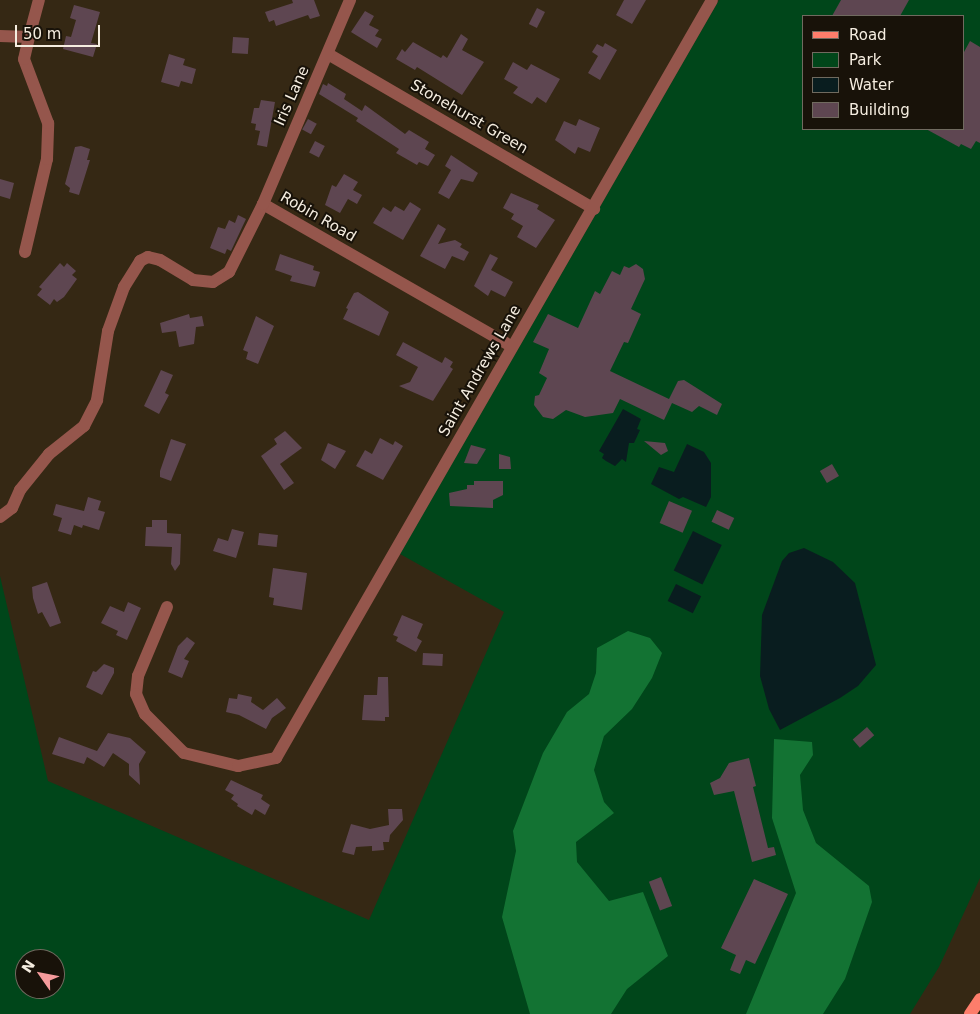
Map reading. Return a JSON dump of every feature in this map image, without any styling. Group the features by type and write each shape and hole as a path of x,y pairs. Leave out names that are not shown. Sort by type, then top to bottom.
{"main road":[{"path":"970,1014 980,999"}],"street":[{"path":"25,252 48,159 48,123 24,59 39,0"},
{"name":"Iris Lane","path":"263,204 350,0"},
{"name":"Saint Andrews Lane","path":"167,607 138,676 136,694 145,714 184,753 238,766 276,758 394,558 511,346 594,209 712,0"},
{"path":"0,36 29,37"},
{"name":"Stonehurst Green","path":"328,54 594,209"},
{"name":"Robin Road","path":"0,517 12,508 20,490 49,454 84,426 97,400 108,331 124,287 140,261 148,257 160,260 193,280 214,282 229,272 263,204 511,346"}],"green space":[{"path":"719,0 980,0 980,878 939,967 910,1014 0,1014 0,576 48,781 369,920 504,612 400,554"},
{"path":"628,631 650,638 662,653 652,678 632,709 604,736 594,770 604,802 614,813 576,842 577,862 609,901 643,892 668,956 627,989 611,1014 530,1014 502,917 516,851 513,831 543,753 567,712 589,694 596,673 597,648"},
{"path":"774,739 812,742 813,755 800,775 803,810 816,843 869,886 872,902 845,979 823,1014 746,1014 796,893 772,818"}],"water":[{"path":"623,409 641,419 637,429 640,430 634,443 629,443 626,462 622,459 615,466 602,458 604,454 599,451"},
{"path":"687,444 704,452 711,463 711,497 706,507 683,497 679,499 651,484 659,467 674,472"},
{"path":"693,531 722,545 702,585 674,571"},
{"path":"804,548 833,562 855,583 876,665 858,686 840,698 780,730 769,709 760,676 762,615 782,561 789,553"},
{"path":"676,584 701,596 693,613 668,601"}],"building":[{"path":"292,0 314,0 320,16 310,19 308,15 276,26 274,20 269,22 265,12 293,3"},
{"path":"624,0 646,0 632,24 616,15"},
{"path":"841,0 909,0 901,15 833,15"},
{"path":"74,5 100,12 91,43 97,44 93,57 63,49 66,36 71,37 76,20 70,18"},
{"path":"537,8 545,12 537,28 529,24"},
{"path":"365,11 374,16 369,25 379,30 375,36 382,39 377,48 351,32"},
{"path":"461,34 468,39 462,50 484,62 462,95 417,67 415,70 396,59 402,49 405,52 413,42 441,58 443,55 447,58"},
{"path":"233,37 249,38 248,54 232,53"},
{"path":"970,41 980,47 980,143 976,141 971,149 961,144 959,147 928,130 965,130 965,50"},
{"path":"605,43 617,50 600,80 588,73 598,56 592,52 597,44 603,47"},
{"path":"169,54 185,59 183,65 196,69 192,84 181,81 179,87 161,82"},
{"path":"513,62 527,70 531,64 560,79 546,103 537,97 532,104 513,93 518,87 504,79"},
{"path":"328,83 346,94 344,99 362,111 365,105 405,134 409,130 429,142 425,149 435,155 428,166 419,162 417,165 396,153 399,149 356,121 358,118 319,94 323,84 327,86"},
{"path":"261,100 275,102 267,147 257,145 260,131 255,130 256,124 251,123 254,108 259,108"},
{"path":"308,119 317,124 311,134 302,129"},
{"path":"579,119 600,128 590,152 578,147 575,154 555,140 564,121 576,126"},
{"path":"315,141 325,146 319,158 309,153"},
{"path":"81,146 90,149 87,160 90,160 79,195 69,192 70,188 65,184 75,147"},
{"path":"451,155 478,173 473,182 461,179 449,199 438,193 451,170 445,166"},
{"path":"344,174 358,182 353,190 362,195 357,204 348,199 340,213 325,205 332,185 336,187"},
{"path":"0,179 14,183 10,199 0,196"},
{"path":"511,193 539,205 537,209 555,220 536,248 517,237 523,226 511,219 514,214 503,208"},
{"path":"410,202 421,209 403,240 373,223 383,207 391,212 395,206 404,211"},
{"path":"238,215 246,219 231,251 227,249 225,254 210,248 218,227 225,229 229,220 235,223"},
{"path":"438,224 446,229 438,244 455,240 462,244 460,247 469,252 464,261 452,256 445,269 420,256"},
{"path":"280,254 314,266 313,270 320,272 315,287 290,281 292,276 275,270"},
{"path":"490,254 498,258 491,270 513,282 505,297 491,290 488,296 474,286"},
{"path":"60,263 64,267 67,263 76,271 72,275 77,279 64,297 57,302 54,299 50,305 37,295 42,289 39,287"},
{"path":"636,264 643,269 645,279 631,309 641,314 628,343 624,342 610,371 669,399 678,381 684,380 722,404 717,415 699,406 692,412 672,403 664,420 620,399 613,413 585,417 566,410 553,419 543,417 534,405 535,396 539,395 547,378 539,373 549,349 533,342 548,314 578,328 595,291 600,294 612,271 620,275 624,266 629,268"},
{"path":"358,292 389,312 379,336 343,319 348,309 346,308 354,293"},
{"path":"189,314 190,318 202,316 204,326 196,327 194,344 179,347 176,331 162,333 160,323"},
{"path":"256,316 274,326 258,364 246,359 248,352 243,350"},
{"path":"403,342 442,363 445,357 453,362 450,367 453,369 433,401 399,386 410,382 418,367 396,355"},
{"path":"161,370 173,375 165,393 169,395 159,414 144,406"},
{"path":"285,431 302,448 280,464 294,483 284,490 261,456 277,444 274,439"},
{"path":"380,438 393,445 395,441 403,446 383,480 356,466 365,450 372,454"},
{"path":"171,439 186,444 171,481 160,477 160,471"},
{"path":"644,441 665,443 668,451 661,455"},
{"path":"328,443 346,451 335,469 321,460"},
{"path":"471,445 486,449 477,464 464,463"},
{"path":"499,454 510,457 511,469 499,469"},
{"path":"832,464 839,476 827,483 820,471"},
{"path":"474,481 503,481 503,495 493,500 493,508 450,506 449,493 467,489 467,485 474,485"},
{"path":"88,497 101,501 98,510 105,512 99,530 83,525 82,528 74,525 71,535 58,531 62,518 53,515 56,504 84,511"},
{"path":"669,501 692,511 683,533 660,523"},
{"path":"717,510 734,518 729,530 712,522"},
{"path":"152,520 167,520 167,533 181,534 180,564 175,571 171,564 172,547 145,546 146,527 152,527"},
{"path":"232,529 244,532 236,558 213,551 218,538 228,541"},
{"path":"259,533 278,535 277,547 258,545"},
{"path":"273,568 307,573 302,610 273,605 274,598 269,597"},
{"path":"47,582 61,623 50,627 42,612 38,614 32,587"},
{"path":"128,602 141,608 127,640 116,635 118,631 101,623 110,606 124,612"},
{"path":"402,615 423,624 417,638 422,641 416,652 396,641 398,637 393,635"},
{"path":"187,637 195,643 184,659 189,661 182,678 168,672 178,646"},
{"path":"423,653 443,654 442,666 422,665"},
{"path":"104,664 114,668 114,673 102,695 86,687 93,671 96,672"},
{"path":"378,677 388,677 389,717 385,717 385,721 362,720 364,695 377,695"},
{"path":"238,694 252,697 251,702 263,710 277,698 286,708 272,718 266,729 239,715 226,712 229,698 237,699"},
{"path":"867,727 874,735 860,748 853,739"},
{"path":"108,733 130,738 146,752 139,764 140,785 129,775 129,764 113,753 104,767 87,757 84,764 52,754 59,737 97,751"},
{"path":"749,758 756,786 753,787 768,848 774,847 776,855 752,862 734,791 714,795 710,783 720,778 729,763"},
{"path":"231,780 263,795 261,799 270,805 265,815 255,809 252,815 237,806 238,804 231,799 234,795 225,790"},
{"path":"388,809 402,809 403,820 390,835 389,842 383,842 384,850 372,851 372,846 356,847 354,855 342,852 351,824 370,829 389,825"},
{"path":"661,877 672,906 660,911 649,882"},
{"path":"754,879 788,894 755,964 746,960 740,974 730,970 736,955 721,948"}]}
